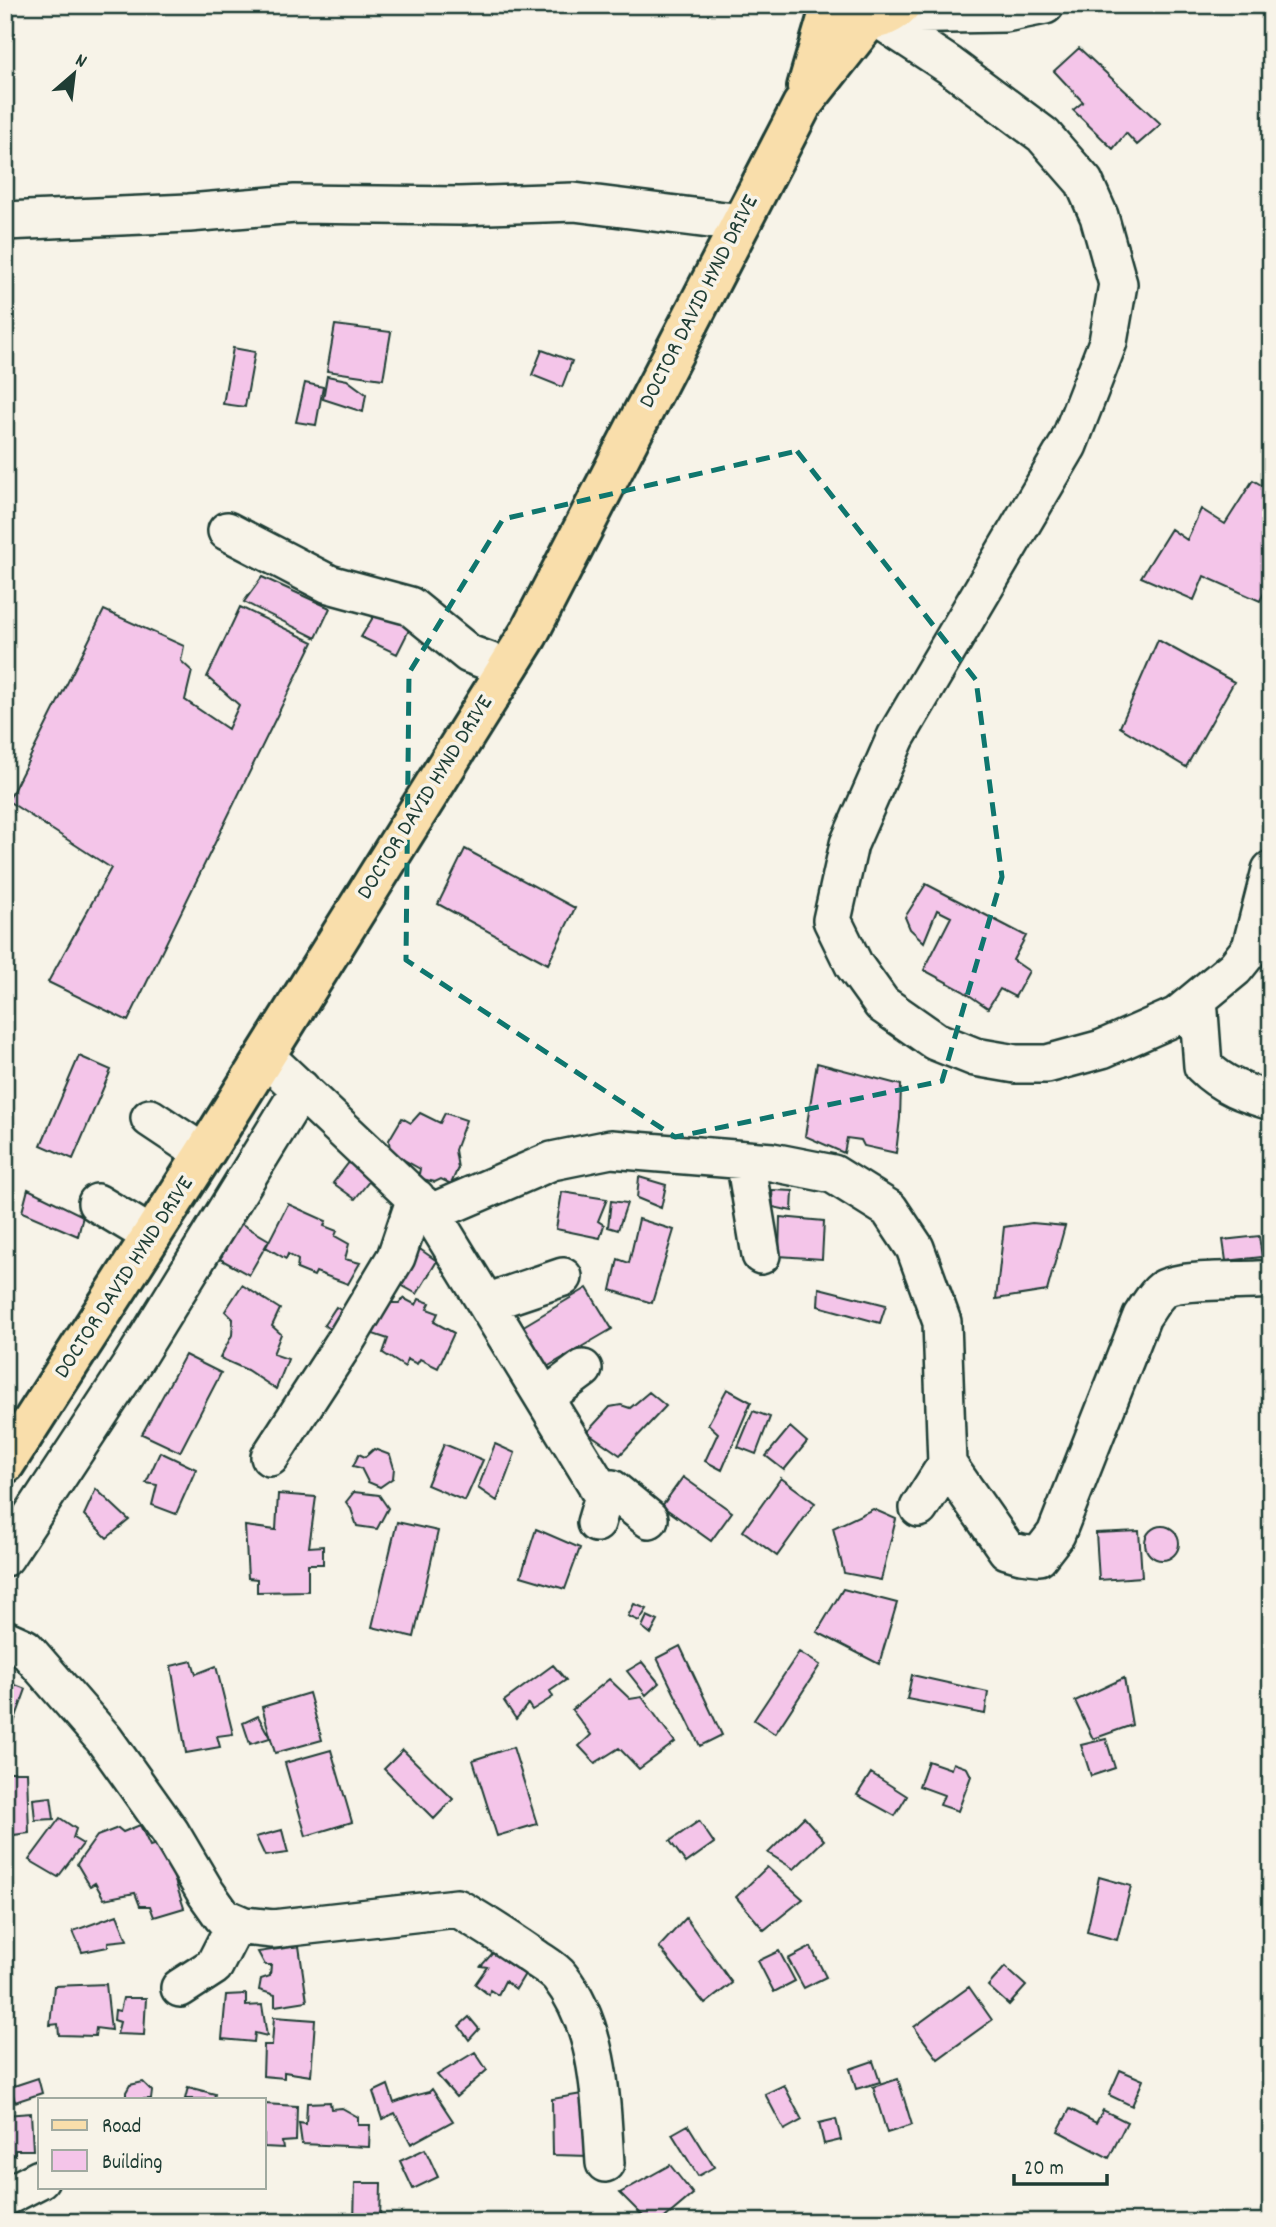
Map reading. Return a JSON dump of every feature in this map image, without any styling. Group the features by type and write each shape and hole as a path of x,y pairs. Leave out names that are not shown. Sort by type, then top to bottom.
{"main road":[{"name":"DOCTOR DAVID HYND DRIVE","path":"5,1464 204,1154 528,635 802,105 868,12"}],"street":[{"path":"868,12 1045,5"},
{"path":"868,12 949,65 1043,135 1084,182 1099,216 1118,285 1108,342 1068,445 896,737 849,844 832,920 854,965 882,1004 935,1041 975,1057 1016,1064 1046,1064 1102,1049 1177,1016 1235,968 1251,948 1271,870"},
{"path":"5,221 189,213 295,204 459,206 574,202 741,223"},
{"path":"228,531 329,584 410,606 469,654 507,668"},
{"path":"1198,999 1203,1066 1230,1087 1271,1101"},
{"path":"265,1056 423,1205 603,1491 612,1489 649,1519"},
{"path":"5,1557 130,1367 301,1089"},
{"path":"150,1118 204,1154"},
{"path":"270,1457 348,1337 396,1257 423,1205 552,1161 611,1149 772,1162 833,1174 889,1209 915,1248 942,1322 947,1464 1007,1550 1039,1556 1056,1534 1142,1316 1163,1289 1191,1282 1248,1282 1271,1279"},
{"path":"745,1160 761,1255"},
{"path":"97,1203 152,1236"},
{"path":"486,1303 563,1277"},
{"path":"544,1398 583,1369"},
{"path":"919,1508 947,1464"},
{"path":"5,1639 25,1648 104,1739 135,1794 170,1832 223,1917 244,1926 273,1929 457,1908 559,1975 580,2010 590,2043 600,2094 605,2163"},
{"path":"180,1988 214,1966 236,1923"},
{"path":"5,2197 38,2180"}],"highlighted area":[{"path":"797,451 976,680 1002,877 942,1081 675,1137 406,960 409,673 503,519"}],"building":[{"path":"1079,48 1161,124 1137,145 1126,133 1113,149 1073,110 1083,102 1054,71"},
{"path":"335,325 391,332 383,379 327,371"},
{"path":"233,348 255,352 245,407 223,404"},
{"path":"542,350 572,361 562,387 532,375"},
{"path":"327,376 347,380 366,394 363,412 323,399"},
{"path":"305,383 323,387 316,425 296,422"},
{"path":"1253,480 1271,491 1271,579 1260,601 1204,576 1194,600 1141,577 1171,529 1187,540 1201,509 1225,524"},
{"path":"262,577 330,608 316,638 244,602"},
{"path":"240,607 313,642 128,1021 48,982 111,868 8,801 104,610 184,646 181,661 192,671 185,700 228,729 239,705 207,677"},
{"path":"378,609 412,624 397,654 361,637"},
{"path":"1158,640 1234,682 1186,767 1120,727"},
{"path":"465,849 575,908 548,964 438,904"},
{"path":"926,884 1026,936 1013,960 1029,971 1015,997 1000,989 988,1008 924,970 951,917 937,910 924,942 910,929 905,917"},
{"path":"79,1056 111,1070 73,1159 41,1145"},
{"path":"817,1063 901,1085 896,1153 864,1146 861,1140 847,1138 844,1153 805,1136"},
{"path":"420,1113 440,1123 445,1113 466,1120 455,1150 458,1168 451,1184 441,1179 435,1182 418,1178 420,1169 390,1152 389,1140 402,1118 411,1123"},
{"path":"350,1161 374,1175 355,1199 333,1183"},
{"path":"639,1177 666,1185 661,1208 637,1198"},
{"path":"28,1189 83,1216 78,1236 22,1212"},
{"path":"772,1190 793,1191 792,1211 773,1207"},
{"path":"562,1192 607,1199 598,1221 604,1225 600,1238 556,1229"},
{"path":"611,1201 627,1203 618,1230 608,1227"},
{"path":"288,1204 326,1221 324,1226 337,1231 335,1236 349,1244 345,1259 360,1263 348,1284 316,1272 314,1276 297,1269 298,1260 288,1254 286,1259 266,1247"},
{"path":"780,1217 824,1221 822,1259 779,1256"},
{"path":"639,1219 674,1230 652,1303 611,1290 618,1259 629,1263"},
{"path":"240,1223 269,1240 249,1275 220,1259"},
{"path":"1032,1223 1065,1226 1047,1291 996,1299 1004,1227"},
{"path":"1259,1236 1262,1257 1226,1261 1223,1240"},
{"path":"414,1245 437,1261 417,1294 394,1281"},
{"path":"242,1285 280,1309 272,1326 281,1334 273,1354 288,1359 276,1389 247,1370 220,1358 232,1335 233,1319 225,1311"},
{"path":"587,1288 612,1329 540,1371 515,1331"},
{"path":"819,1288 886,1305 880,1323 818,1306"},
{"path":"403,1298 416,1305 419,1299 430,1303 427,1309 438,1313 434,1322 454,1333 438,1368 420,1359 417,1364 407,1359 405,1367 383,1353 388,1339 373,1334 388,1303 399,1303"},
{"path":"336,1307 348,1315 337,1335 324,1325"},
{"path":"185,1355 221,1373 180,1452 142,1434"},
{"path":"727,1389 751,1402 722,1470 705,1461 718,1433 708,1424"},
{"path":"649,1392 666,1406 620,1455 587,1432 610,1407 621,1405 630,1408"},
{"path":"753,1411 770,1417 756,1454 738,1447"},
{"path":"790,1427 807,1442 784,1470 766,1456"},
{"path":"444,1444 483,1460 465,1501 427,1485"},
{"path":"495,1444 515,1453 497,1501 478,1488"},
{"path":"374,1449 390,1455 394,1468 393,1478 380,1487 368,1482 361,1468 353,1466 359,1454 365,1457"},
{"path":"160,1452 196,1469 176,1514 152,1505 157,1485 146,1483"},
{"path":"683,1477 732,1512 711,1541 662,1506"},
{"path":"781,1478 815,1503 777,1556 743,1531"},
{"path":"96,1489 129,1520 107,1538 84,1515"},
{"path":"354,1492 379,1495 388,1508 377,1529 357,1526 346,1502"},
{"path":"278,1494 316,1497 309,1547 323,1546 323,1564 308,1564 308,1591 257,1592 257,1579 248,1578 245,1526 276,1530"},
{"path":"873,1509 896,1519 881,1580 844,1573 833,1528"},
{"path":"397,1522 438,1531 414,1637 372,1627"},
{"path":"1162,1526 1174,1531 1179,1543 1174,1555 1162,1560 1150,1555 1145,1543 1150,1531"},
{"path":"536,1529 580,1548 565,1589 521,1576"},
{"path":"1139,1531 1142,1577 1099,1580 1096,1533"},
{"path":"843,1589 897,1603 879,1664 817,1632"},
{"path":"634,1604 647,1609 639,1621 628,1616"},
{"path":"647,1616 658,1621 651,1634 642,1627"},
{"path":"680,1646 722,1735 700,1746 657,1658"},
{"path":"799,1652 820,1665 775,1734 754,1720"},
{"path":"192,1661 196,1674 216,1666 233,1734 217,1736 220,1747 186,1753 171,1666"},
{"path":"642,1662 659,1683 646,1695 627,1671"},
{"path":"553,1665 566,1680 550,1691 553,1697 532,1710 528,1704 516,1719 504,1701"},
{"path":"912,1675 988,1692 985,1714 907,1699"},
{"path":"1124,1678 1132,1725 1093,1739 1075,1701"},
{"path":"609,1679 630,1699 642,1697 675,1742 639,1769 619,1748 595,1763 579,1746 591,1735 572,1710"},
{"path":"5,1681 26,1689 12,1728 5,1726"},
{"path":"309,1693 322,1740 275,1753 262,1707"},
{"path":"258,1716 270,1738 250,1744 243,1723"},
{"path":"1106,1739 1115,1768 1091,1776 1081,1745"},
{"path":"513,1747 537,1824 497,1836 473,1760"},
{"path":"331,1750 352,1822 306,1836 285,1763"},
{"path":"403,1750 453,1799 434,1819 384,1769"},
{"path":"928,1761 951,1769 953,1763 967,1768 971,1776 958,1811 940,1805 944,1795 919,1786"},
{"path":"5,1762 9,1762 8,1772 27,1772 29,1833 5,1836"},
{"path":"871,1773 907,1796 895,1816 857,1795"},
{"path":"51,1797 54,1819 35,1820 33,1799"},
{"path":"804,1817 824,1840 794,1869 768,1853"},
{"path":"60,1818 76,1829 73,1838 83,1844 58,1877 29,1860"},
{"path":"699,1821 714,1843 686,1863 670,1841"},
{"path":"140,1825 150,1846 162,1842 184,1908 154,1917 150,1906 140,1906 135,1893 104,1899 95,1883 90,1886 77,1864 97,1836 118,1828 123,1832"},
{"path":"282,1830 288,1853 265,1856 256,1837"},
{"path":"767,1867 803,1899 764,1930 736,1897"},
{"path":"1099,1877 1131,1886 1117,1940 1087,1932"},
{"path":"117,1915 127,1940 108,1942 108,1947 82,1952 73,1931"},
{"path":"686,1918 732,1983 705,2004 659,1947"},
{"path":"299,1946 307,2001 275,2006 275,1995 259,1990 261,1979 270,1976 271,1965 265,1965 258,1952"},
{"path":"499,1946 528,1969 516,1989 505,1981 498,1995 490,1990 489,1995 475,1984 487,1967 481,1966"},
{"path":"811,1947 826,1977 804,1988 788,1959"},
{"path":"779,1951 795,1981 774,1992 758,1961"},
{"path":"1005,1967 1026,1986 1009,2005 988,1986"},
{"path":"106,1984 111,2030 96,2028 95,2036 59,2035 58,2024 50,2025 54,1986"},
{"path":"969,1987 992,2020 938,2059 914,2027"},
{"path":"246,1994 246,2006 262,2005 267,2036 255,2033 254,2042 222,2039 226,1995"},
{"path":"123,1998 146,1998 144,2035 117,2034 120,2022 114,2020 115,2010 120,2011"},
{"path":"274,2017 315,2020 311,2076 284,2072 284,2078 263,2076 264,2045 272,2045"},
{"path":"469,2017 479,2029 469,2040 459,2026"},
{"path":"475,2052 487,2070 456,2097 437,2075"},
{"path":"873,2061 880,2082 856,2089 850,2069"},
{"path":"1120,2070 1143,2080 1132,2106 1109,2095"},
{"path":"38,2078 42,2093 15,2102 11,2087"},
{"path":"898,2079 912,2125 887,2133 873,2087"},
{"path":"143,2082 152,2091 151,2098 126,2098 130,2085"},
{"path":"388,2085 394,2103 432,2089 453,2121 411,2144 395,2113 382,2119 373,2092"},
{"path":"784,2085 802,2120 784,2130 765,2094"},
{"path":"188,2087 215,2094 214,2098 185,2098"},
{"path":"588,2093 590,2156 553,2155 552,2099"},
{"path":"330,2102 331,2109 342,2108 358,2117 358,2125 370,2125 369,2147 302,2144 299,2123 306,2124 307,2103"},
{"path":"266,2104 297,2106 296,2141 282,2142 283,2148 266,2147"},
{"path":"1070,2109 1096,2123 1103,2110 1127,2122 1109,2158 1058,2131"},
{"path":"31,2113 33,2150 15,2150 15,2155 6,2157 9,2164 5,2165 5,2115"},
{"path":"836,2119 841,2140 824,2144 819,2123"},
{"path":"688,2125 714,2167 698,2176 672,2134"},
{"path":"425,2149 438,2177 413,2189 400,2161"},
{"path":"670,2165 693,2194 660,2222 649,2222 620,2193"},
{"path":"355,2183 381,2183 380,2222 354,2222"}]}
